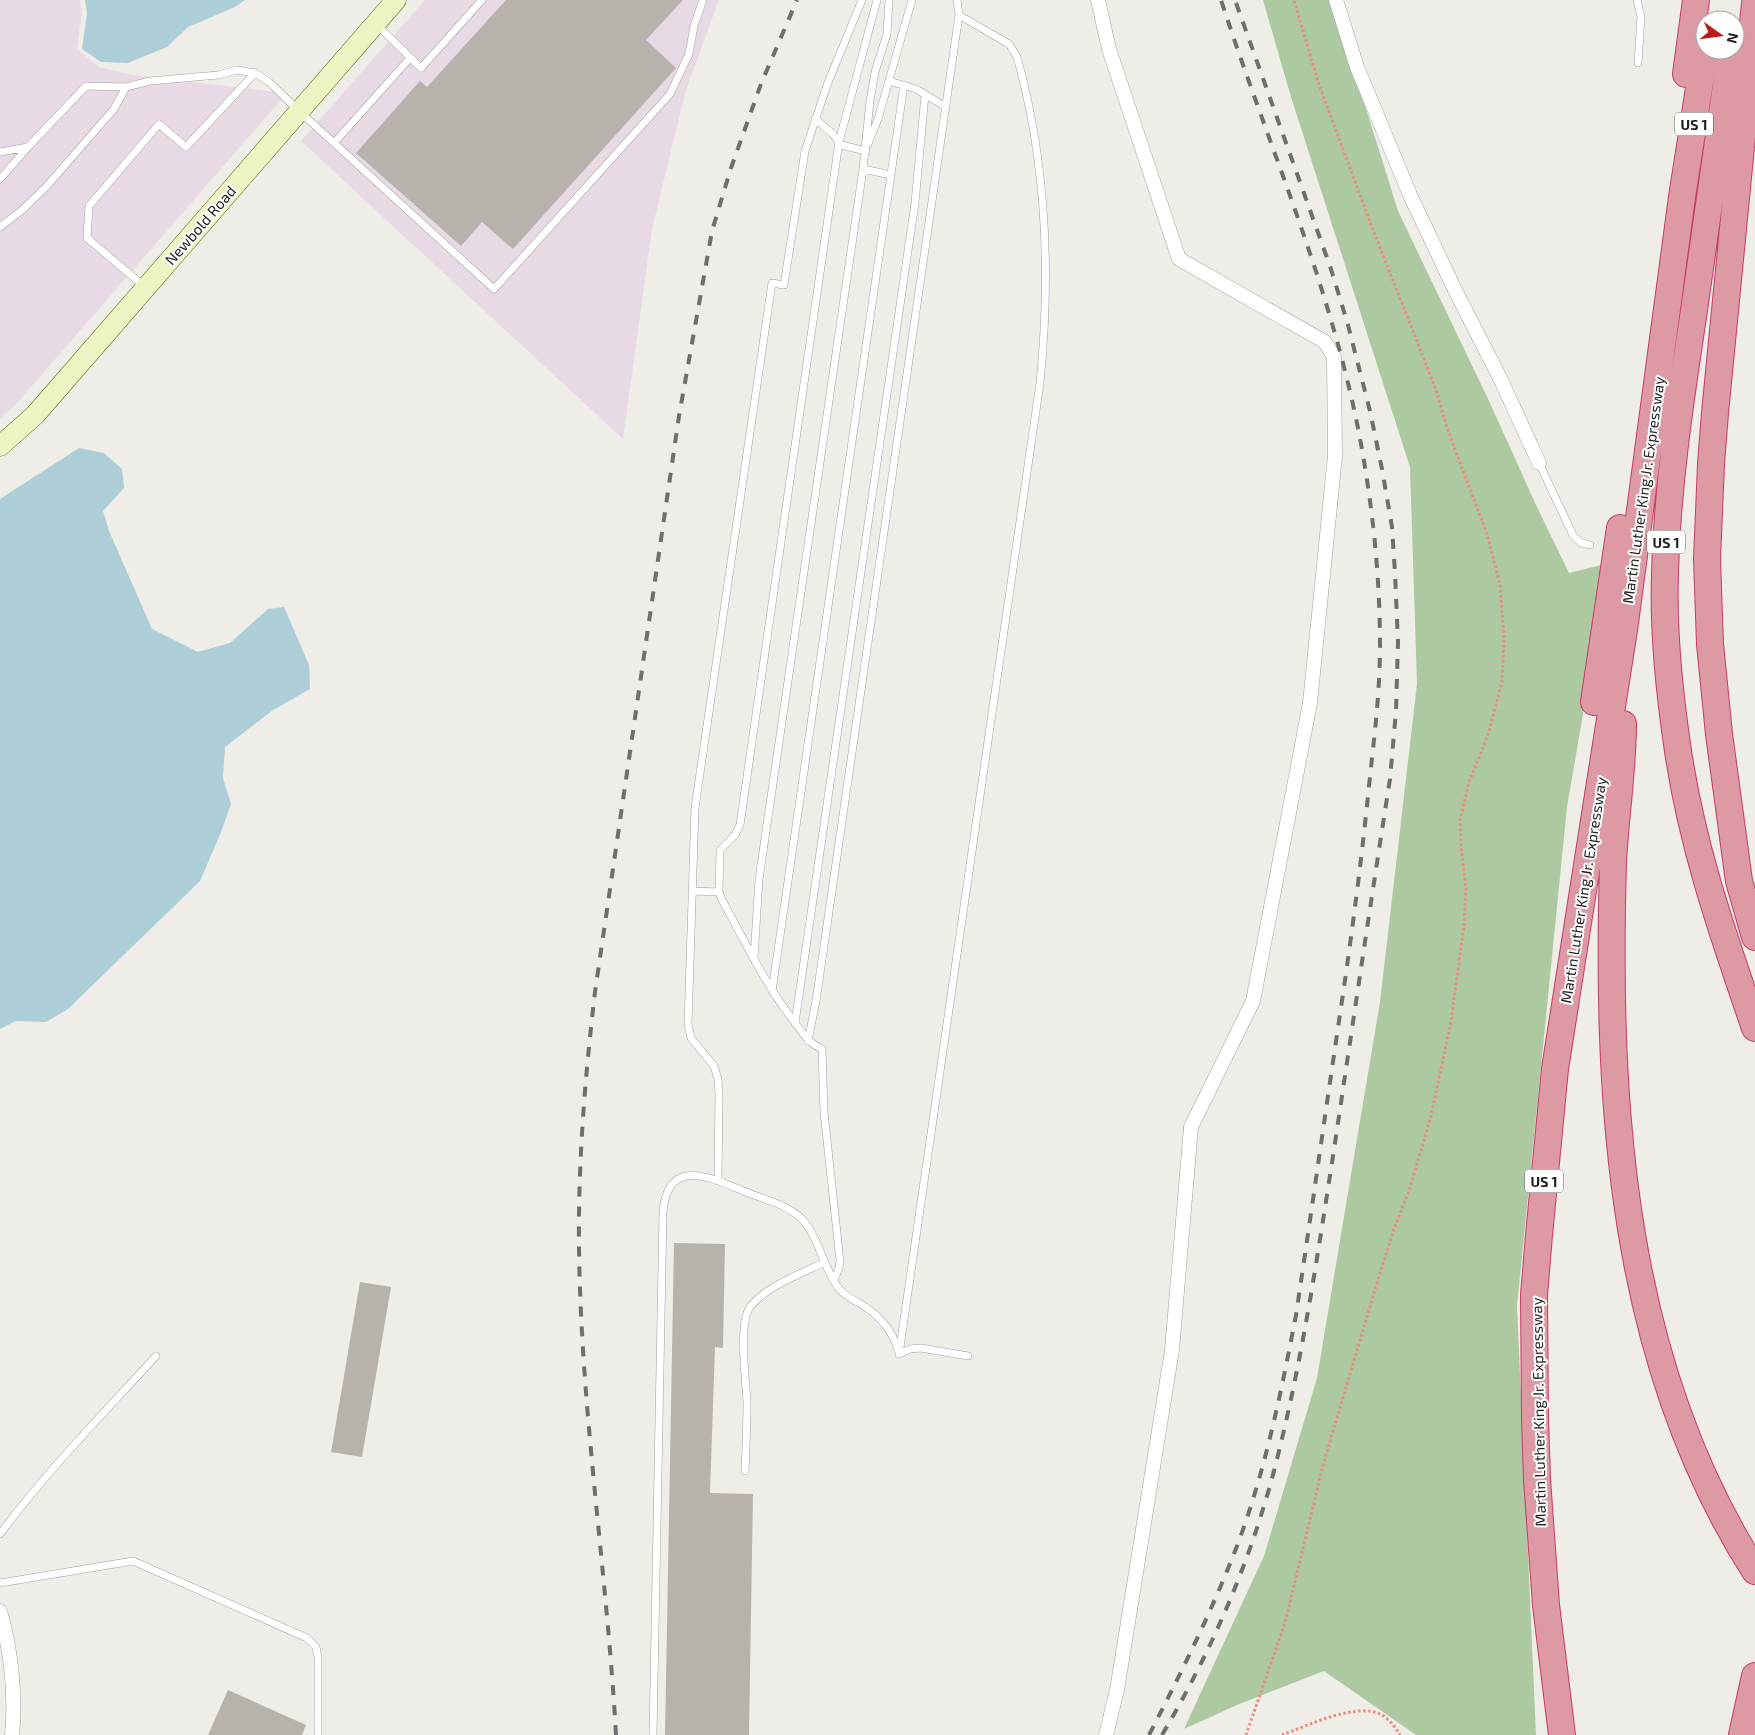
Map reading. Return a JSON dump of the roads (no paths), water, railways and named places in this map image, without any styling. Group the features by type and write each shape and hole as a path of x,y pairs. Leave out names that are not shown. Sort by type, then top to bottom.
{"highway":[{"path":"1555,1069 1586,759 1696,0"},
{"path":"1755,3 1710,473 1708,601 1714,691 1739,881 1755,937"},
{"name":"Martin Luther King Jr. Expressway","path":"1562,1735 1546,1606 1537,1479 1534,1410 1534,1295 1555,1069 1624,630 1682,197 1703,60"},
{"name":"Martin Luther King Jr. Expressway","path":"1730,60 1674,449 1666,551 1665,619 1676,743 1692,826 1714,907 1755,1028"},
{"path":"1720,362 1755,150"},
{"path":"1624,630 1623,735 1613,862 1612,988 1618,1110 1631,1233 1662,1368 1693,1456 1741,1549 1755,1571"},
{"path":"1726,778 1755,884"},
{"path":"1742,1735 1755,1676"}],"main road":[{"name":"Newbold Road","path":"0,446 35,415 396,0"}],"street":[{"path":"1098,0 1109,49 1179,259 1325,342 1334,357 1335,456 1310,703 1253,1001 1191,1127 1172,1350 1117,1690 1106,1735"},
{"path":"1336,0 1357,66 1410,195 1456,292 1501,380 1539,463"},
{"path":"0,1611 8,1648 12,1686 12,1735"}],"lane":[{"path":"375,24 421,68 482,0"},
{"path":"0,179 86,86 126,87 150,81 218,74 237,70 255,73 270,82 299,111 494,289 670,94 689,54 694,26 703,0"},
{"path":"718,1181 718,1079 714,1066 694,1043 689,1031 695,808 772,283 784,285 802,165 827,85 862,0"},
{"path":"834,1280 840,1261 824,1112 822,1050 808,1041 772,991 719,892 720,850 735,835 740,825 839,142 877,0"},
{"path":"754,960 759,879 866,151 870,101 875,72 887,34 889,0"},
{"path":"866,151 878,120 912,0"},
{"path":"808,1041 818,991 946,107 959,15 957,0"},
{"path":"1637,0 1641,17 1638,63"},
{"path":"899,1354 1038,392 1046,305 1046,231 1041,176 1018,57 1009,44 959,15"},
{"path":"334,143 410,58"},
{"path":"145,287 86,238 89,206 159,124 186,148 255,73"},
{"path":"889,81 904,84 946,107"},
{"path":"772,991 904,84"},
{"path":"0,227 21,211 46,187 114,109 126,87"},
{"path":"795,1023 915,202 925,95"},
{"path":"815,119 846,147 866,151"},
{"path":"0,152 28,147"},
{"path":"863,169 891,175"},
{"path":"1539,463 1573,535 1581,543 1590,545"},
{"path":"692,891 719,892"},
{"path":"654,1735 664,1206 670,1187 681,1178 696,1175 718,1181 796,1214 805,1223 834,1280 844,1294 866,1307 883,1321 895,1339 899,1354"},
{"path":"745,1471 747,1402 744,1330 746,1315 755,1301 765,1294 784,1282 825,1262"},
{"path":"899,1354 910,1349 921,1348 968,1356"},
{"path":"0,1534 73,1447 156,1356"},
{"path":"0,1583 133,1561 307,1638 316,1647 318,1657 318,1735"}],"water":[{"path":"85,0 245,0 235,7 188,27 167,47 128,63 101,62 82,49 87,13"},
{"path":"79,448 104,453 122,469 124,488 103,511 109,531 152,629 198,652 230,643 268,609 284,607 309,665 310,689 273,710 225,747 223,778 231,804 200,881 68,1009 46,1022 16,1021 0,1029 0,499"}],"railway":[{"path":"616,1735 607,1613 589,1431 581,1309 579,1248 580,1184 585,1088 591,1024 679,416 712,231 731,168 761,84 797,0"},
{"path":"1149,1735 1196,1642 1237,1546 1256,1490 1278,1403 1296,1315 1350,942 1375,733 1380,663 1379,595 1372,519 1361,444 1349,387 1317,275 1221,0"},
{"path":"1162,1735 1216,1633 1245,1562 1269,1488 1288,1413 1310,1298 1335,1143 1390,779 1396,711 1398,642 1392,527 1370,411 1348,325 1331,269 1235,0"}]}
